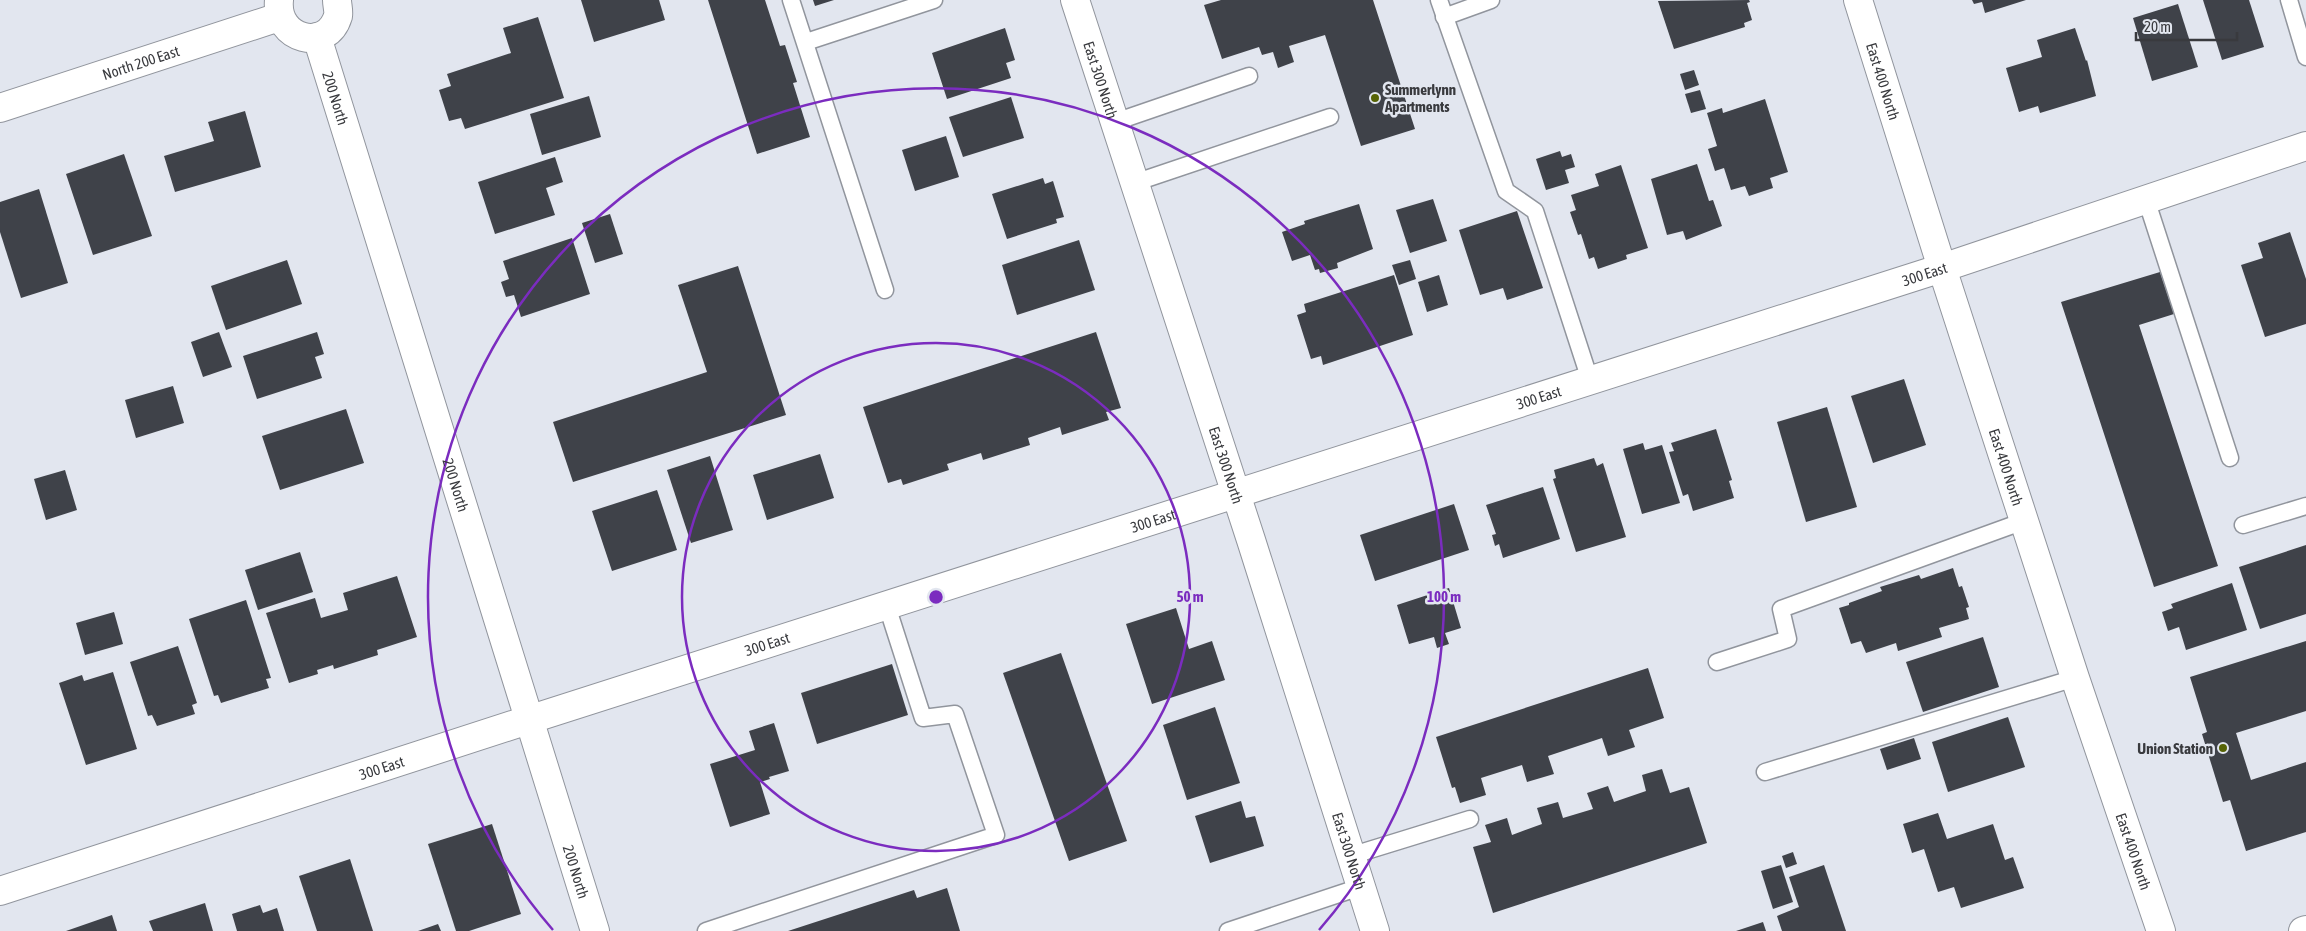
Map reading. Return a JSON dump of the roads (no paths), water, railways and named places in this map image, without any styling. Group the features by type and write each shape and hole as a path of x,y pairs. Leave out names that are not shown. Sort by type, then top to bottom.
{"street":[{"path":"279,9 288,30 302,38 317,37 331,29 338,15 337,0"},
{"name":"East 300 North","path":"1076,0 1375,931"},
{"name":"East 400 North","path":"1858,0 1942,268 2075,678 2161,931"},
{"name":"North 200 East","path":"0,108 279,9"},
{"name":"200 North","path":"317,37 595,931"},
{"name":"300 East","path":"0,891 528,720 1942,268 2306,146"}],"lane":[{"path":"791,0 885,290"},
{"path":"806,42 934,0"},
{"path":"1439,0 1506,191 1535,211 1590,380"},
{"path":"1444,17 1491,0"},
{"path":"2289,0 2306,57"},
{"path":"1115,122 1249,76"},
{"path":"1134,182 1330,117"},
{"path":"2146,199 2230,458"},
{"path":"2243,525 2306,506"},
{"path":"1717,662 1788,639 1781,609 2024,521"},
{"path":"706,931 996,835 954,714 923,718 887,606"},
{"path":"1764,772 2075,678"},
{"path":"1350,856 1470,819"},
{"path":"1228,931 1360,887"}],"place":[{"name":"Summerlynn Apartments","path":"1375,98"},
{"name":"Union Station","path":"2223,748"}]}
